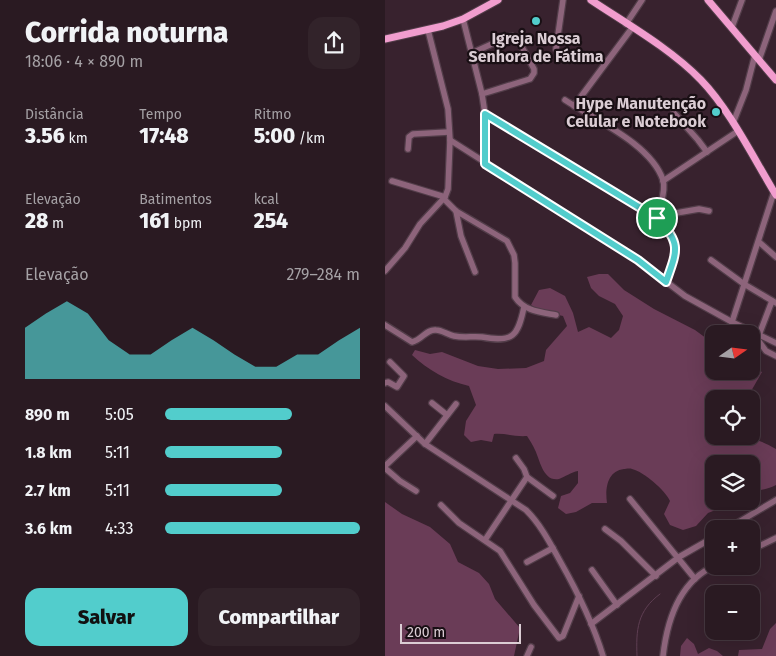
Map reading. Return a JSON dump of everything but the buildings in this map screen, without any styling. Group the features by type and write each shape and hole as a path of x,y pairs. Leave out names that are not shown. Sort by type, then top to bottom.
{"main road":[{"path":"385,39 428,30 463,19 497,0"},
{"path":"591,0 678,60 702,81 733,123 775,193"},
{"path":"708,0 776,80"}],"street":[{"path":"556,49 563,0"},
{"path":"573,106 629,26 642,0"},
{"path":"732,27 742,0"},
{"path":"733,123 776,11"},
{"path":"463,19 482,94 485,114 485,164"},
{"path":"385,271 405,248 420,224 449,190 450,140 448,109 428,30"},
{"path":"471,53 512,36 518,40 533,69 534,73 530,79 482,94"},
{"path":"565,100 637,145 649,157 663,181 663,198 658,217"},
{"path":"674,113 707,152"},
{"path":"485,114 658,217 670,231 675,244 674,260 666,282"},
{"path":"663,181 738,131"},
{"path":"408,149 409,138 413,134 449,132"},
{"path":"450,140 638,260 685,296 738,325"},
{"path":"392,181 444,198 456,211 507,241 511,247 515,263 515,297 524,307 556,315"},
{"path":"732,322 775,193"},
{"path":"658,217 699,209 709,211"},
{"path":"456,211 461,236 475,272"},
{"path":"759,242 776,257"},
{"path":"711,260 744,284 774,302 760,326"},
{"path":"385,325 413,342 435,329 452,336 490,340 505,338 515,334 519,327 524,307"},
{"path":"760,336 776,343"},
{"path":"760,342 766,351 776,356"},
{"path":"385,383 388,382 397,387 405,376 390,362"},
{"path":"432,403 447,415"},
{"path":"425,444 456,404"},
{"path":"385,406 425,444 526,510 535,519 579,596 603,656"},
{"path":"416,491 400,482 385,467 417,436"},
{"path":"516,458 524,468 527,478 553,496"},
{"path":"485,540 527,478"},
{"path":"630,499 695,579"},
{"path":"742,520 776,500"},
{"path":"441,505 459,523 500,551 534,604 559,638 563,636 579,596"},
{"path":"605,529 621,541 656,576"},
{"path":"760,546 776,538"},
{"path":"591,624 679,557 705,542"},
{"path":"527,562 553,548"},
{"path":"592,570 617,605"},
{"path":"663,656 670,620 681,595 695,579 705,572"},
{"path":"527,656 531,647"}],"shaded area":[{"path":"608,274 624,290 705,337 705,380 757,380 752,390 705,390 705,445 760,445 760,441 776,449 776,485 760,490 760,455 705,455 705,510 716,510 708,513 696,526 683,530 670,525 664,514 670,501 659,487 648,478 631,469 618,470 611,477 606,492 607,503 592,503 576,512 566,514 558,508 561,496 570,493 578,483 578,471 559,479 549,477 543,469 527,436 494,434 492,442 481,440 471,442 464,435 466,421 476,405 469,386 453,381 431,370 412,355 415,350 430,354 442,352 478,366 498,369 526,368 544,361 546,350 567,326 563,316 540,311 531,305 539,290 550,288 565,296 573,313 578,332 589,327 611,338 619,330 623,316 615,304 599,296 591,288 587,277"},
{"path":"385,502 402,514 430,527 450,544 458,562 479,573 489,584 495,599 520,628 514,656 385,656"},
{"path":"776,623 776,656 738,656 739,650 762,649 770,629"},
{"path":"687,638 694,644 698,654 709,648 723,656 680,656 681,646"}],"waterway":[{"path":"637,656 638,629 642,614 652,600 660,594"}],"place":[{"name":"Igreja Nossa Senhora de Fátima","path":"536,21"},
{"name":"Hype Manutenção Celular e Notebook","path":"716,112"}],"route":[{"path":"485,114 558,159 615,191 657,218 670,231 675,244 676,252 666,282 638,260 485,164 485,114"}]}
